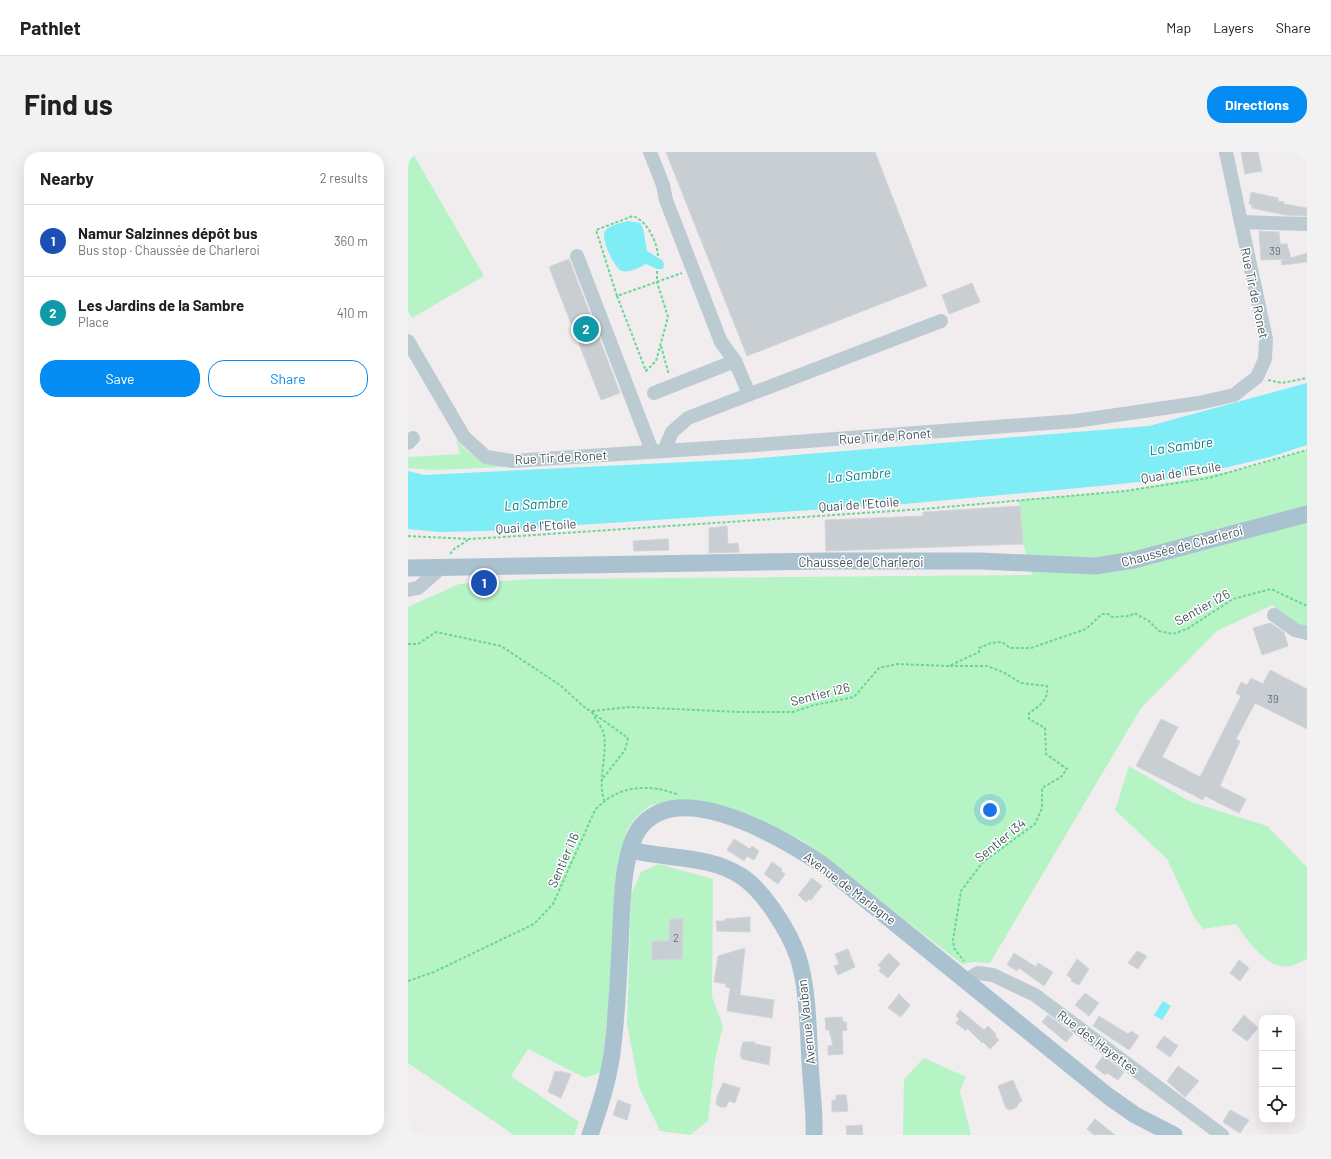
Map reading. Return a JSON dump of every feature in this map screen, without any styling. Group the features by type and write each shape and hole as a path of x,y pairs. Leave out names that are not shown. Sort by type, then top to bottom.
{"main road":[{"name":"Chaussée de Charleroi","path":"408,568 836,561 980,561 1095,566 1134,560 1307,514"},
{"name":"Avenue de Marlagne","path":"590,1135 603,1098 613,1046 624,879 630,850 637,832 644,822 655,815 685,807 705,810 750,824 786,842 823,864 969,978 1108,1096 1135,1115 1174,1135"},
{"name":"Avenue Vauban","path":"630,850 689,858 722,867 740,875 757,888 783,927 798,957 806,1002 814,1135"}],"street":[{"path":"650,152 663,185 666,200 721,342 735,361 749,394"},
{"name":"Rue Tir de Ronet","path":"408,341 464,437 486,457 512,461 1075,421 1199,403 1234,394 1257,377 1266,359 1266,339 1226,152"},
{"path":"1240,222 1307,224"},
{"path":"577,256 658,451"},
{"path":"658,451 672,432 688,418 941,321"},
{"path":"654,392 735,361"},
{"path":"408,590 418,588 442,567"},
{"path":"1274,614 1295,630 1307,633"},
{"name":"Rue des Hayettes","path":"969,978 978,973 993,974 1035,995 1222,1135"}],"path":[{"path":"658,256 647,227 640,219 633,216 596,230 617,296 646,371 656,361 668,317 657,282 658,270"},
{"path":"617,296 693,269"},
{"path":"660,345 672,386"},
{"path":"1257,377 1282,383 1307,378"},
{"name":"Quai de l'Etoile","path":"408,536 469,539 916,509 1125,491 1209,478 1307,450"},
{"path":"442,567 454,549 469,539"},
{"name":"Sentier i26","path":"592,711 630,707 740,712 793,712 814,705 854,697 879,668 897,664 949,666 978,652 979,648 991,642 1002,642 1010,648 1031,648 1086,629 1102,614 1108,614 1112,617 1130,616 1134,613 1149,620 1159,631 1173,634 1187,629 1233,599 1271,590 1307,606"},
{"path":"408,644 418,644 436,632 502,646 560,685 583,706 628,738 625,750 601,781"},
{"name":"Sentier i34","path":"949,666 987,666 1003,672 1021,683 1047,686 1048,693 1040,706 1029,713 1030,719 1045,728 1046,754 1068,769 1061,777 1042,788 1042,808 1035,824 984,862 961,891 953,940 954,948 969,978"},
{"path":"592,711 603,732 604,760 600,789 604,800"},
{"name":"Sentier i16","path":"408,981 434,972 534,924 553,904 595,810 604,800 632,787 665,789 681,795"}],"green space":[{"path":"408,152 412,152 484,276 412,318 408,311"},
{"path":"456,440 467,451 478,458 505,467 433,470 408,468 408,457 460,454"},
{"path":"1307,450 1307,634 1272,605 1217,631 1141,708 990,963 974,962 962,964 803,841 754,817 676,801 651,805 636,817 627,830 619,873 612,977 601,1072 585,1078 528,1049 511,1076 579,1122 574,1135 514,1135 408,1063 408,607 459,584 534,579 1032,575 1023,544 1019,500 1125,491 1249,468"},
{"path":"1129,766 1191,802 1267,826 1307,867 1307,959 1290,966 1274,964 1252,946 1236,924 1203,929 1194,917 1167,859 1115,810"},
{"path":"659,864 713,879 712,997 723,1026 715,1060 708,1121 690,1135 660,1131 639,1087 627,1024 631,895 641,872"},
{"path":"924,1058 966,1077 960,1091 971,1135 903,1135 904,1079"}],"water":[{"path":"628,221 640,223 643,228 647,251 662,260 664,264 663,269 657,269 646,264 635,269 622,271 612,260 606,246 604,235 605,231 612,226"},
{"name":"La Sambre","path":"1307,383 1307,445 1270,457 1207,472 1159,480 904,504 486,531 439,532 408,529 408,471 424,475 748,459 1149,426"},
{"path":"1163,1001 1171,1006 1162,1020 1154,1015"}],"building":[{"path":"666,152 875,152 927,286 747,356"},
{"path":"1241,152 1258,152 1262,171 1245,174"},
{"path":"1251,192 1278,198 1278,201 1284,202 1284,204 1307,208 1307,216 1285,215 1252,208 1252,205 1249,204"},
{"path":"1259,231 1279,232 1280,244 1287,244 1291,258 1307,253 1307,262 1282,265 1281,261 1289,259 1261,260"},
{"path":"569,259 620,393 601,400 549,267"},
{"path":"972,283 980,302 949,314 942,295"},
{"path":"1020,506 1023,544 826,551 825,520 923,516 923,512"},
{"path":"727,526 728,544 738,543 739,552 709,553 709,528"},
{"path":"668,539 669,550 634,551 633,541"},
{"path":"1270,623 1284,632 1288,646 1262,655 1253,628"},
{"path":"1270,670 1307,689 1307,729 1255,703 1236,739 1240,741 1220,786 1246,799 1239,813 1205,796 1203,800 1136,766 1161,719 1178,727 1162,757 1200,777 1241,696 1236,693 1241,682 1247,685 1251,678 1263,684"},
{"path":"734,839 750,849 752,846 759,851 754,860 747,856 744,861 727,850"},
{"path":"772,862 782,869 781,871 785,874 778,884 764,874"},
{"path":"812,878 822,886 811,900 809,899 806,902 798,895"},
{"path":"750,917 750,932 717,931 716,921"},
{"path":"670,919 683,919 682,959 652,960 652,941 669,941"},
{"path":"745,948 740,995 774,1000 772,1018 727,1011 730,988 726,987 726,984 714,982 718,956"},
{"path":"848,949 855,967 838,975 834,966 839,964 835,954"},
{"path":"1137,951 1147,956 1138,969 1128,963"},
{"path":"889,953 900,964 888,978 879,971 881,968 878,965"},
{"path":"1014,953 1036,967 1038,963 1053,972 1044,986 1019,968 1017,971 1007,965"},
{"path":"1077,959 1089,969 1079,985 1071,981 1072,979 1067,975"},
{"path":"1239,960 1249,968 1240,981 1230,973"},
{"path":"1085,993 1099,1003 1089,1016 1075,1005"},
{"path":"899,994 910,1005 901,1017 888,1008"},
{"path":"960,1010 984,1030 988,1026 996,1034 995,1036 999,1040 990,1049 967,1028 966,1031 956,1023 959,1019 956,1016"},
{"path":"1048,1015 1073,1034 1066,1042 1042,1022"},
{"path":"1244,1015 1258,1028 1247,1041 1232,1030"},
{"path":"1099,1016 1128,1034 1131,1031 1139,1036 1129,1050 1093,1026"},
{"path":"842,1017 843,1022 846,1022 847,1030 842,1031 843,1054 828,1055 828,1046 833,1045 829,1030 826,1030 825,1018"},
{"path":"1164,1036 1178,1046 1170,1057 1156,1047"},
{"path":"743,1042 755,1042 755,1044 771,1047 769,1065 742,1059 740,1054"},
{"path":"1103,1056 1124,1072 1118,1080 1107,1073 1105,1075 1095,1067"},
{"path":"1178,1066 1199,1081 1185,1097 1167,1081"},
{"path":"555,1071 571,1074 561,1098 548,1092"},
{"path":"1013,1080 1022,1101 1018,1103 1017,1107 1010,1110 1006,1108 998,1086"},
{"path":"723,1083 740,1088 735,1103 729,1101 726,1107 720,1107 716,1104 717,1097"},
{"path":"836,1095 846,1095 848,1111 832,1112 832,1100 836,1100"},
{"path":"618,1100 631,1105 627,1120 613,1115"},
{"path":"1230,1110 1249,1120 1240,1133 1223,1122"},
{"path":"1095,1119 1115,1135 1094,1135 1087,1129"},
{"path":"862,1125 863,1135 847,1135 846,1126"}],"place":[{"name":"Les Jardins de la Sambre","path":"586,329"},
{"name":"Namur Salzinnes dépôt bus","path":"484,583"}]}
